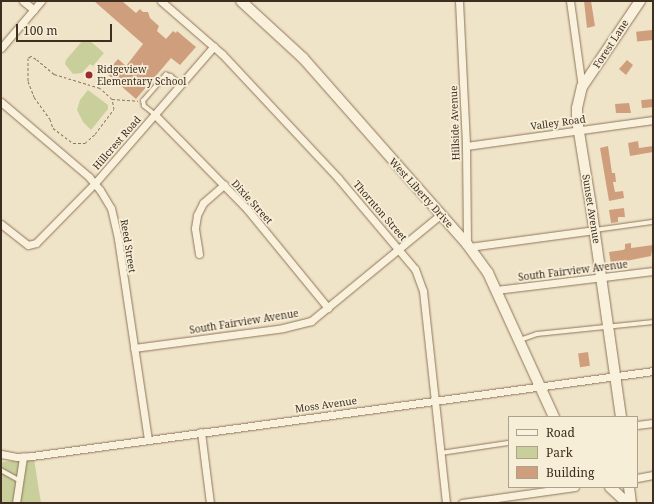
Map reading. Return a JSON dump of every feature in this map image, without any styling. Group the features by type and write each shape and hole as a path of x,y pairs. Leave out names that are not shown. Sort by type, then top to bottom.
{"main road":[{"name":"West Liberty Drive","path":"241,1 303,58 468,246 488,273 554,416"},
{"name":"Forest Lane","path":"582,87 640,1"},
{"name":"Sunset Avenue","path":"582,87 576,108 578,130 617,376 621,416"},
{"path":"611,488 627,503"},
{"path":"629,488 631,503"}],"street":[{"path":"23,1 34,10"},
{"path":"1,48 41,1"},
{"name":"Thornton Street","path":"161,1 214,46 338,178 400,249 415,269 423,291 439,453 446,503"},
{"name":"Hillside Avenue","path":"459,1 466,146 468,246"},
{"name":"Sunset Avenue","path":"570,1 582,87"},
{"name":"Hillcrest Road","path":"1,224 24,243 30,245 36,244 95,183 214,46"},
{"name":"Reed Street","path":"1,102 95,183 107,200 114,220 148,439"},
{"name":"Dixie Street","path":"155,115 247,209 328,308"},
{"name":"Valley Road","path":"466,146 653,120"},
{"path":"199,254 195,228 197,215 203,203 224,185"},
{"name":"South Fairview Avenue","path":"134,348 283,328 311,320 328,308 440,215"},
{"path":"468,246 595,230"},
{"name":"South Fairview Avenue","path":"496,290 653,271"},
{"name":"Moss Avenue","path":"1,454 23,457 653,371"},
{"path":"638,425 653,423"},
{"path":"201,432 210,503"},
{"path":"16,503 23,457"},
{"path":"638,478 653,476"},
{"path":"465,503 568,488"}],"lane":[{"path":"155,115 144,106 143,101 166,75 171,76 182,84"},
{"path":"595,230 653,222"},
{"path":"519,341 537,334 653,322"},
{"path":"439,453 508,444"},
{"path":"1,470 20,480"}],"path":[{"path":"112,99 114,109 96,134 85,143 73,143 53,128 50,119 34,98 28,81 28,58 31,56 36,59 54,74 100,88 112,99 143,101"}],"green space":[{"path":"83,40 89,40 104,53 93,66 90,64 82,73 73,74 65,64 66,60"},
{"path":"88,90 108,105 108,109 91,130 83,122 77,110 80,100"},
{"path":"34,459 41,503 1,503 1,462"}],"building":[{"path":"94,1 122,1 136,13 140,9 143,12 148,12 150,18 159,26 157,31 166,39 173,31 176,33 177,31 196,47 180,65 171,58 136,99 106,73 118,59 126,66 143,44"},
{"path":"584,1 591,1 595,26 587,28"},
{"path":"652,30 653,40 637,42 636,32"},
{"path":"627,60 633,65 626,75 619,69"},
{"path":"652,99 653,107 642,108 641,100"},
{"path":"629,103 631,113 616,113 615,104"},
{"path":"638,141 639,148 653,146 653,152 630,156 628,143"},
{"path":"608,146 612,173 615,173 616,182 613,182 615,192 623,191 624,198 609,201 600,148"},
{"path":"624,208 625,217 618,217 618,222 611,223 609,210"},
{"path":"631,243 631,248 653,245 651,256 611,264 609,252 623,250 625,249 625,244"},
{"path":"588,352 590,366 580,367 578,353"}],"place":[{"name":"Ridgeview Elementary School","path":"89,75"}]}
